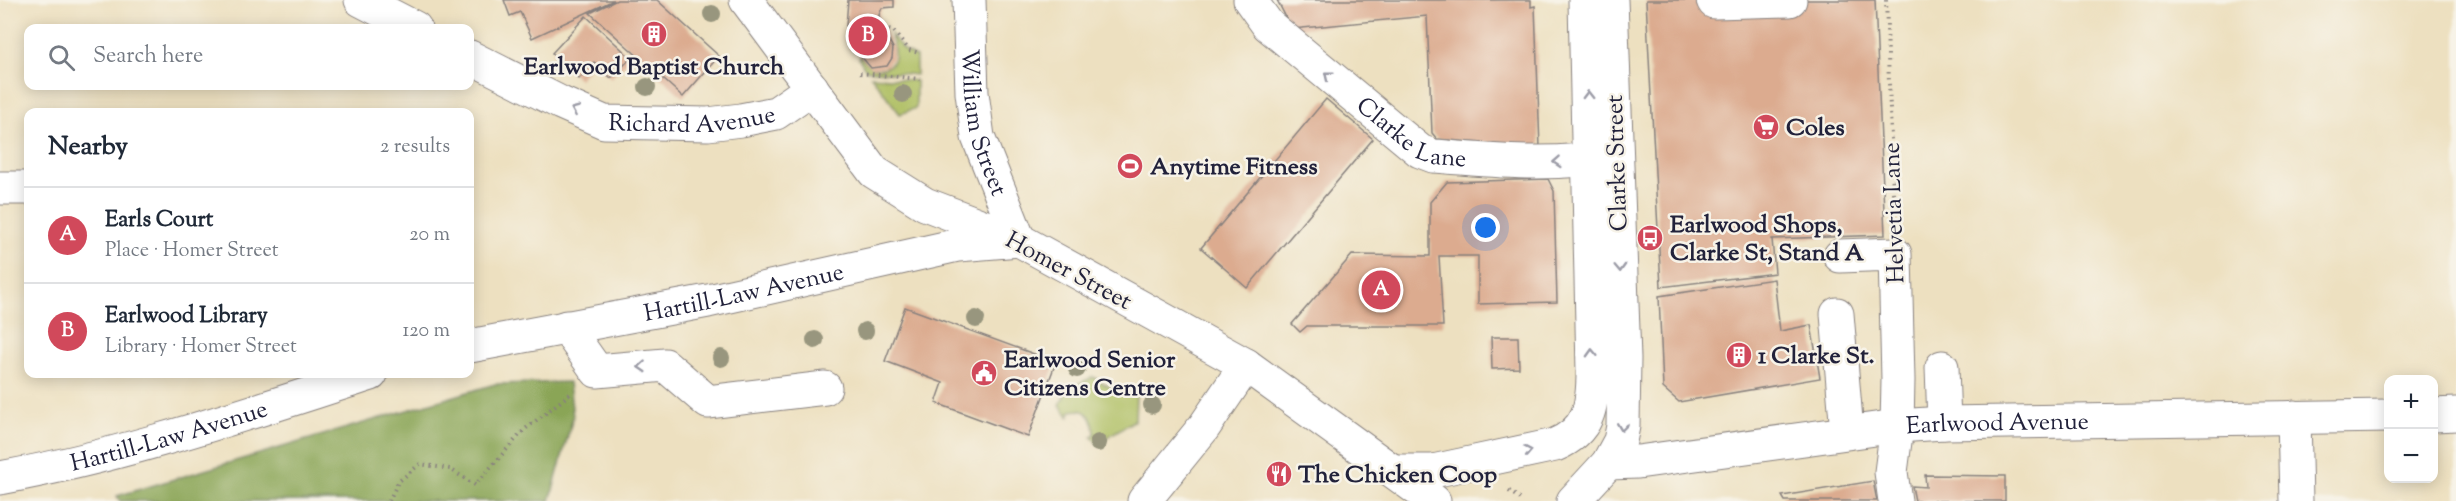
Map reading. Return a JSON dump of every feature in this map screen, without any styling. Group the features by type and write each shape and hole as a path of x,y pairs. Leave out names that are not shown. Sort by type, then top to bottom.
{"street":[{"path":"361,0 407,24"},
{"name":"Homer Street","path":"746,0 874,172 925,204 1019,240 1246,365 1434,501"},
{"name":"William Street","path":"969,0 972,93 978,137 1019,240"},
{"name":"Clarke Lane","path":"1250,0 1268,25 1420,151 1433,156 1547,163 1602,157"},
{"path":"1713,0 1714,2 1790,0"},
{"name":"Clarke Street","path":"1573,501 1608,464 1620,441 1623,426 1607,323 1602,157 1604,1"},
{"name":"Richard Avenue","path":"474,59 604,122 708,124 741,120 776,113 812,88"},
{"path":"0,188 24,188"},
{"name":"Hartill-Law Avenue","path":"474,345 708,301 958,245 1019,240"},
{"path":"1840,256 1895,254"},
{"name":"Helvetia Lane","path":"1895,254 1898,380 1897,426 1891,472 1895,501"},
{"path":"1837,314 1847,432"},
{"name":"Clarke Street","path":"1395,471 1433,471 1540,449 1568,440 1581,426 1590,411 1607,323"},
{"path":"566,327 597,371 665,365 708,402 825,388"},
{"path":"1144,501 1204,427 1246,365"},
{"path":"1942,368 1944,423"},
{"name":"Hartill-Law Avenue","path":"0,478 61,467 148,444 358,378"},
{"path":"2438,415 2456,414"},
{"name":"Earlwood Avenue","path":"1608,464 1638,462 1847,432 1944,423 2384,416"},
{"path":"2294,417 2296,501"}],"path":[{"name":"Helvetia Lane","path":"1886,0 1895,254"},
{"path":"883,28 893,30 909,50 919,52"},
{"path":"860,73 920,79"},
{"path":"389,501 398,482 420,464 450,469 475,485 524,430 597,371"}],"green space":[{"path":"890,33 904,51 916,57 916,75 866,70 859,59 860,56 872,68 887,67 892,63 894,46"},
{"path":"871,76 916,81 916,108 900,114"},
{"path":"1093,377 1108,386 1136,395 1135,420 1099,445 1092,437 1095,434 1089,415 1077,410 1071,411 1069,417 1060,405 1068,388"},
{"path":"569,382 573,417 550,501 120,501 117,496 495,384"}],"building":[{"path":"504,0 614,0 532,38 520,12 510,16"},
{"name":"Earlwood Baptist Church","path":"617,0 657,0 719,56 683,97 590,13"},
{"path":"848,0 894,0 894,7 882,8 879,15 881,26 893,48 892,58 887,66 871,68 855,49 846,26"},
{"path":"1277,0 1531,0 1531,7 1535,6 1540,148 1437,139 1432,133 1427,16 1292,29"},
{"name":"Coles","path":"1646,0 1875,0 1885,235 1772,239 1775,273 1661,287"},
{"path":"586,16 631,58 611,78 594,62 579,79 552,53"},
{"path":"1326,99 1373,139 1247,288 1201,248"},
{"path":"1548,179 1554,191 1557,302 1478,304 1478,256 1439,256 1443,326 1307,326 1300,332 1292,324 1352,255 1430,256 1430,202 1447,182"},
{"name":"1 Clarke St.","path":"1774,279 1780,331 1811,325 1820,378 1679,402 1663,388 1659,296"},
{"name":"Earlwood Senior Citizens Centre","path":"905,307 1056,362 1028,437 936,403 943,383 885,361"},
{"path":"1491,337 1518,337 1519,368 1492,369"},
{"path":"1925,475 2005,476 2005,501 1915,501 1912,486 1926,487"},
{"path":"1873,481 1877,501 1785,501 1782,496"}],"place":[{"name":"Earlwood Baptist Church","path":"654,34"},
{"name":"Earlwood Library","path":"868,36"},
{"name":"Coles","path":"1766,127"},
{"name":"Anytime Fitness","path":"1130,166"},
{"name":"Earlwood Shops, Clarke St, Stand A","path":"1650,238"},
{"name":"Earls Court","path":"1381,290"},
{"name":"1 Clarke St.","path":"1739,355"},
{"name":"Earlwood Senior Citizens Centre","path":"984,373"},
{"name":"The Chicken Coop","path":"1279,474"}]}
